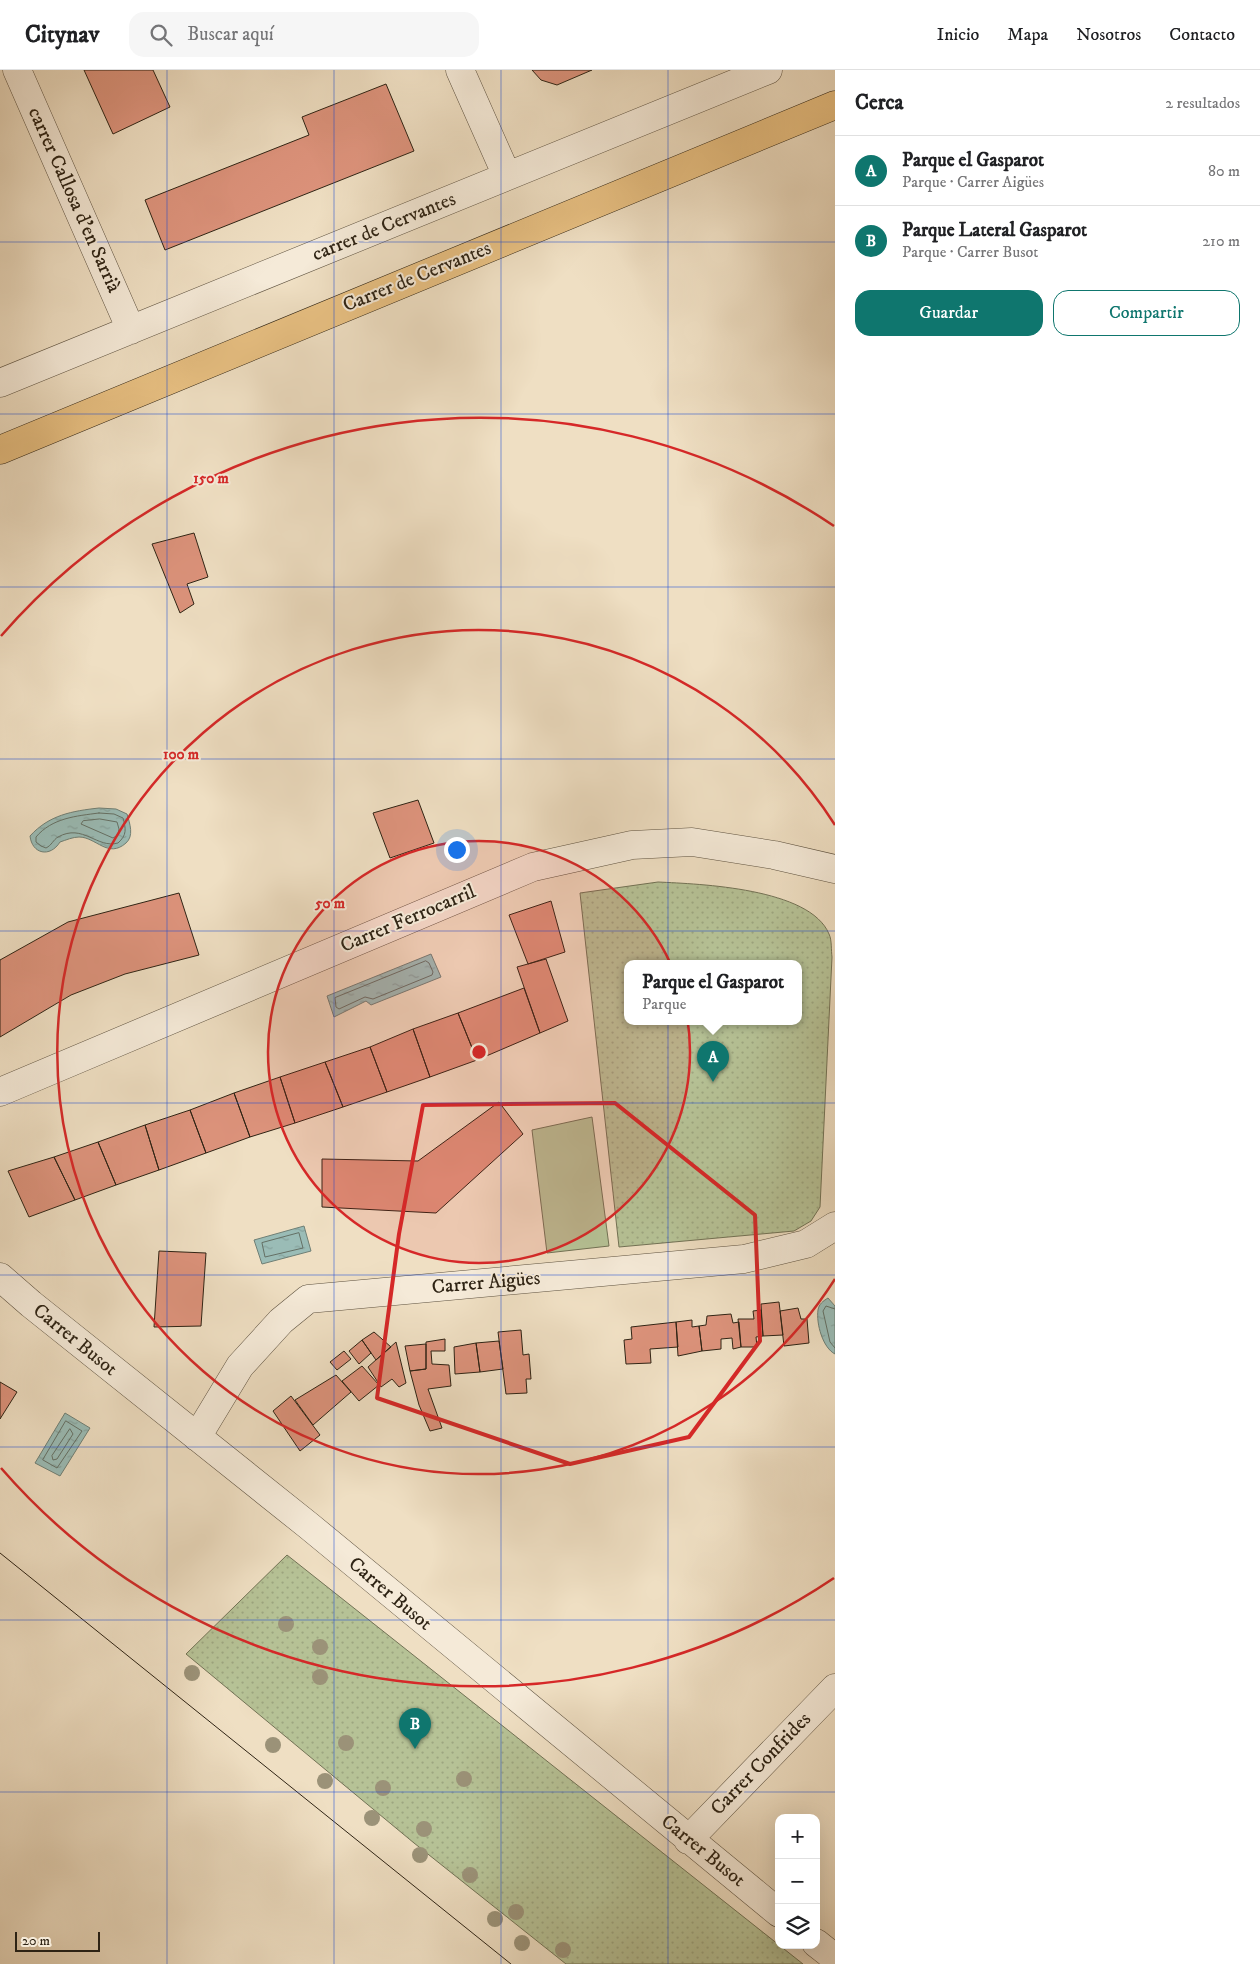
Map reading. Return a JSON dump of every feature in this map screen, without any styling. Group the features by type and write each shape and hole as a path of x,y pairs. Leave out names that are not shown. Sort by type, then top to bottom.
{"main road":[{"name":"Carrer de Cervantes","path":"0,450 835,104"}],"street":[{"name":"carrer Callosa d'en Sarrià","path":"16,70 132,330"},
{"path":"460,70 507,176"},
{"name":"carrer de Cervantes","path":"0,384 768,70"},
{"name":"Carrer Ferrocarril","path":"0,1092 533,867 632,845 692,842 835,869"},
{"name":"Carrer Aigües","path":"197,1437 240,1366 281,1322 308,1299 744,1259 806,1244 835,1226"},
{"name":"Carrer Busot","path":"0,1277 309,1526 775,1910"},
{"name":"Carrer Confrides","path":"688,1840 835,1688"},
{"path":"820,1946 835,1958"}],"highlighted area":[{"path":"615,1103 755,1215 760,1341 689,1437 570,1464 377,1398 399,1234 423,1105"}],"green space":[{"path":"658,882 700,884 752,891 778,898 800,907 818,919 829,934 832,957 820,1207 811,1221 794,1231 619,1247 580,893"},
{"path":"592,1117 609,1246 547,1253 532,1130"},
{"path":"287,1555 775,1942 775,1949 784,1949 803,1964 566,1964 414,1843 186,1654"}],"water":[{"path":"99,808 116,809 127,814 131,830 130,837 120,847 108,848 79,837 60,842 51,850 42,852 34,847 31,842 30,836 45,823 53,819 70,813"},
{"path":"431,954 441,977 371,1005 366,1001 334,1017 327,996"},
{"path":"304,1226 311,1251 262,1264 254,1240"},
{"path":"828,1298 835,1306 835,1354 827,1347 821,1335 818,1322 819,1306"},
{"path":"65,1413 90,1428 60,1476 35,1463"}],"building":[{"path":"84,70 153,70 170,107 113,134"},
{"path":"532,70 592,70 557,85 541,80"},
{"path":"386,84 414,151 165,250 145,200 309,135 302,117"},
{"path":"194,533 208,577 187,584 194,604 180,613 152,544"},
{"path":"418,800 434,843 390,858 373,813"},
{"path":"179,893 199,955 125,974 71,995 0,1037 0,960 68,922"},
{"path":"551,901 565,952 528,964 509,915"},
{"path":"546,959 568,1021 540,1033 517,967"},
{"path":"524,988 540,1033 477,1060 458,1013"},
{"path":"458,1013 477,1060 430,1077 413,1029"},
{"path":"413,1029 430,1077 387,1092 370,1047"},
{"path":"370,1047 387,1092 343,1107 325,1062"},
{"path":"325,1062 343,1107 295,1123 280,1077"},
{"path":"280,1077 295,1123 250,1137 234,1093"},
{"path":"234,1093 250,1137 206,1153 190,1110"},
{"path":"499,1102 523,1134 436,1213 322,1207 322,1159 418,1161"},
{"path":"190,1110 206,1153 159,1170 145,1125"},
{"path":"145,1125 159,1170 116,1185 98,1142"},
{"path":"98,1142 116,1185 75,1200 54,1157"},
{"path":"54,1157 75,1200 29,1217 8,1171"},
{"path":"159,1251 206,1253 201,1326 154,1327"},
{"path":"779,1302 783,1335 763,1336 761,1304"},
{"path":"798,1308 801,1319 807,1319 809,1343 784,1346 780,1311"},
{"path":"761,1310 763,1336 756,1337 757,1347 741,1347 738,1319 754,1319 753,1311"},
{"path":"731,1314 733,1323 739,1322 741,1347 733,1349 732,1338 721,1339 721,1349 702,1351 699,1326 706,1325 707,1316"},
{"path":"692,1320 692,1327 699,1326 702,1351 678,1356 676,1322"},
{"path":"676,1322 678,1347 650,1349 651,1363 626,1364 624,1340 632,1339 631,1327"},
{"path":"521,1330 523,1355 529,1354 531,1379 526,1379 527,1393 506,1394 498,1332"},
{"path":"374,1332 391,1347 376,1360 362,1340"},
{"path":"445,1339 445,1351 431,1351 432,1364 449,1365 451,1386 428,1389 442,1428 430,1431 419,1405 410,1371 426,1369 426,1342"},
{"path":"362,1340 371,1353 359,1364 349,1351"},
{"path":"499,1341 503,1369 480,1372 476,1343"},
{"path":"396,1342 406,1383 399,1387 392,1379 381,1387 368,1367"},
{"path":"476,1343 480,1372 455,1374 454,1347"},
{"path":"426,1344 426,1369 410,1371 405,1346"},
{"path":"344,1351 351,1359 337,1370 330,1362"},
{"path":"362,1366 379,1385 359,1401 342,1381"},
{"path":"336,1375 351,1392 313,1425 295,1400"},
{"path":"0,1382 17,1392 0,1419"},
{"path":"291,1396 320,1435 300,1451 273,1411"}],"tram line":[{"path":"0,1553 511,1964"}],"place":[{"name":"Parque el Gasparot","path":"713,1082"},
{"name":"Parque Lateral Gasparot","path":"415,1749"}]}
